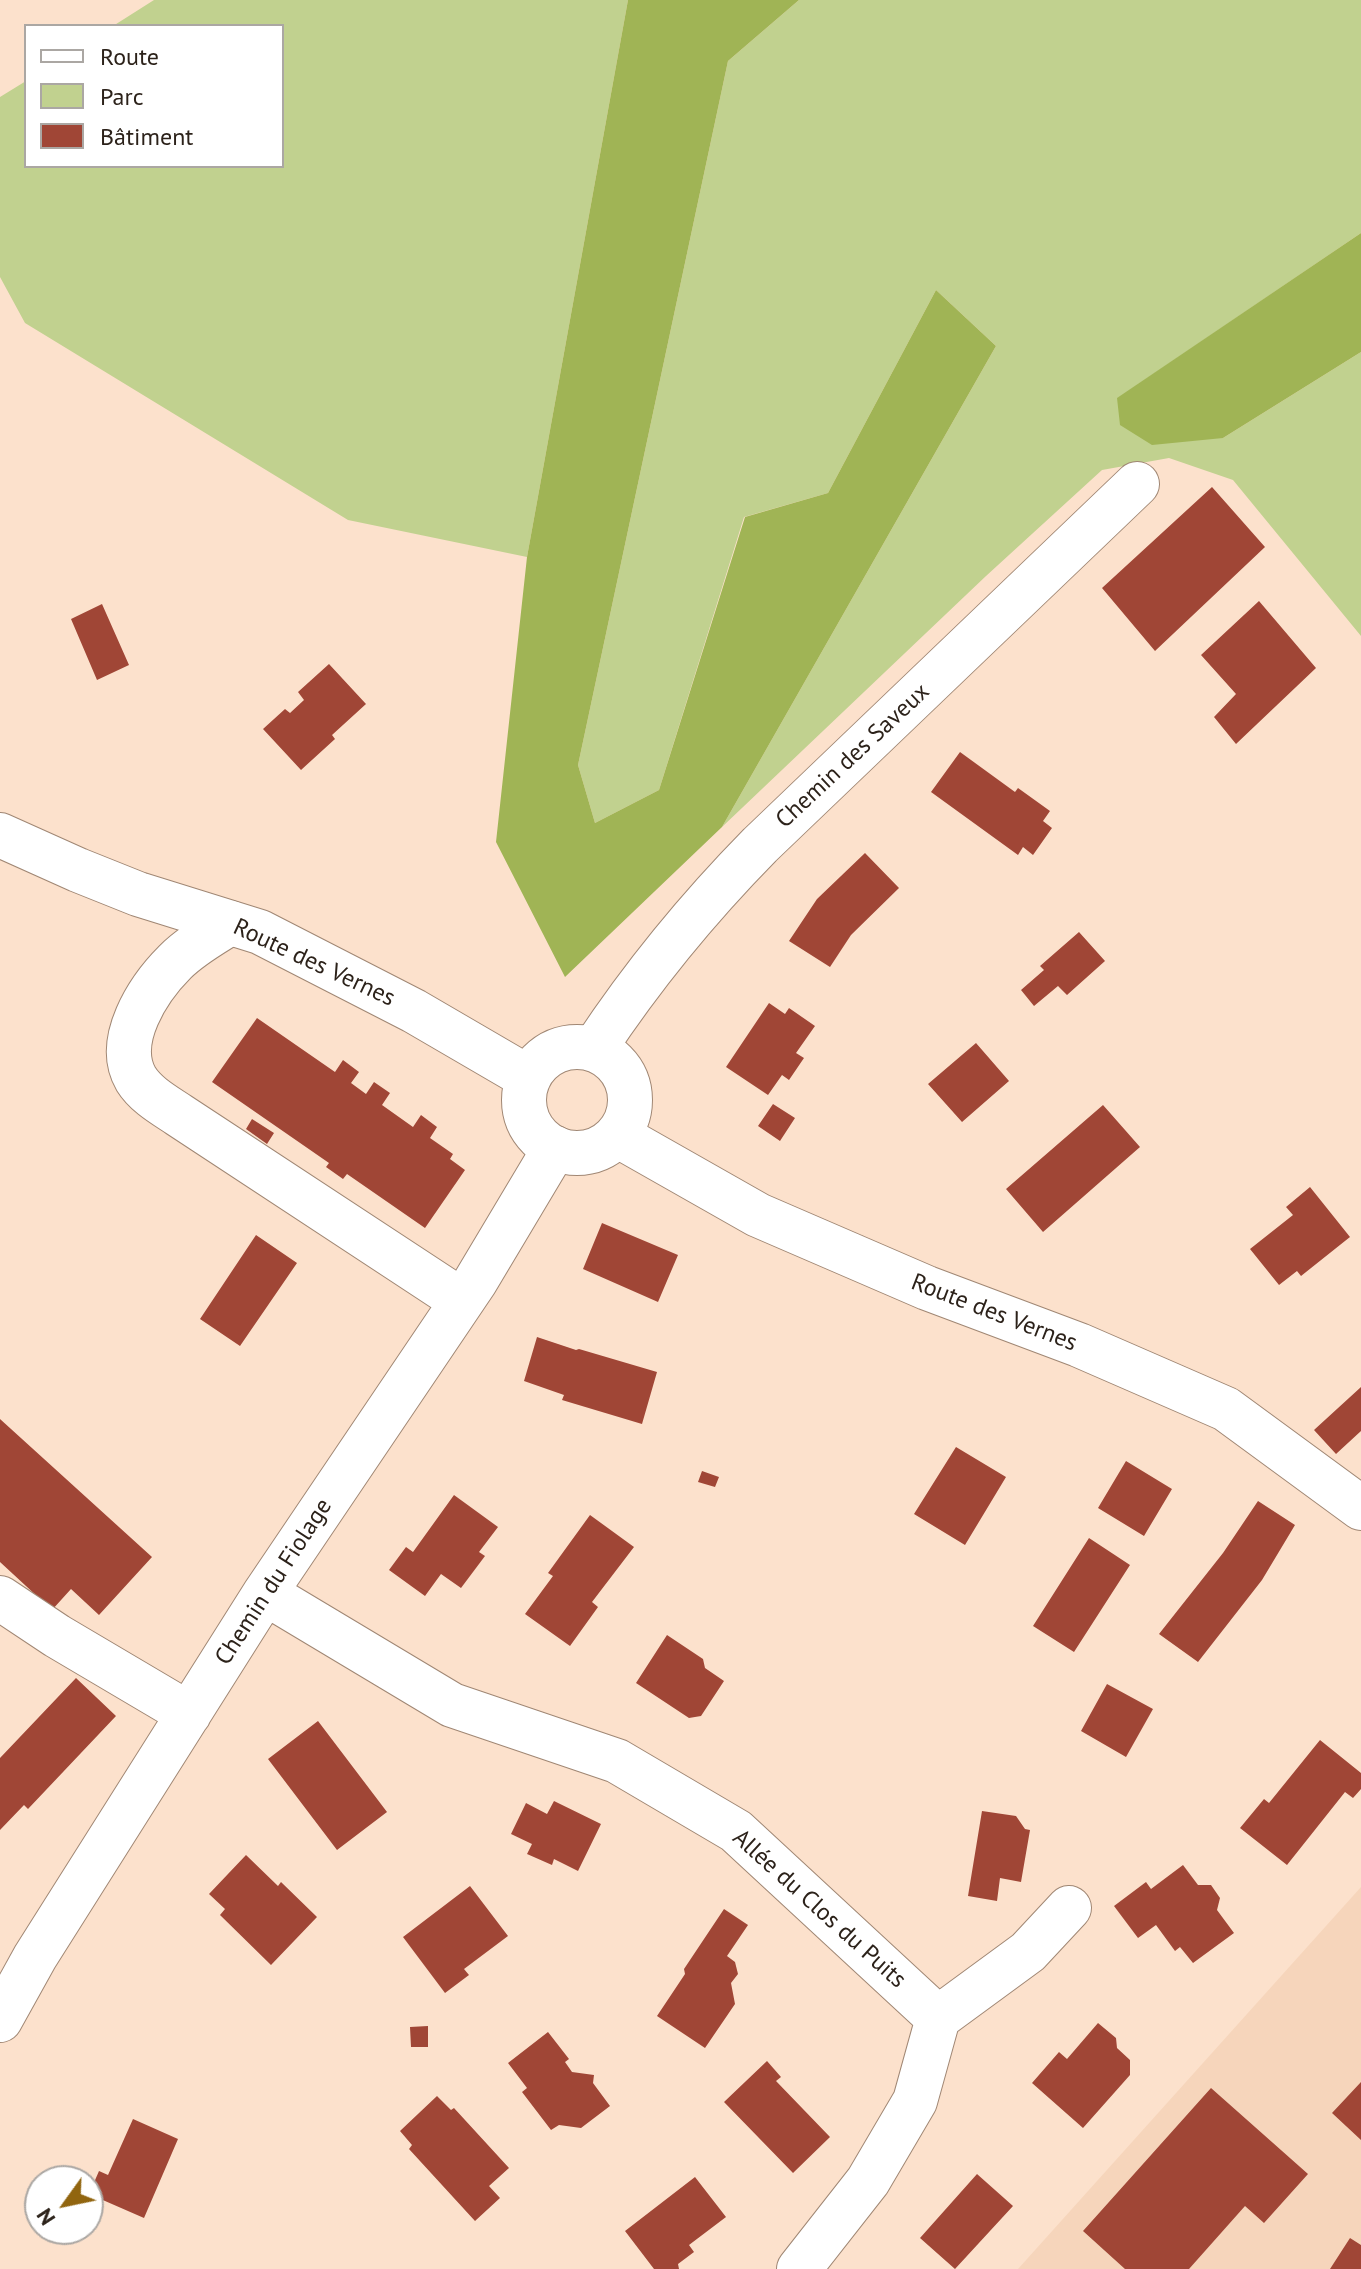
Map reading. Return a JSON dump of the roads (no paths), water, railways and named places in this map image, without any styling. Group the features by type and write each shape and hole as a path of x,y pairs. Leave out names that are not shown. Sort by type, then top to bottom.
{"street":[{"name":"Chemin des Saveux","path":"594,1049 626,1001 704,903 760,845 1137,484"},
{"path":"0,812 155,877 221,909 245,928"},
{"name":"Route des Vernes","path":"0,835 126,889 245,928 414,1011 529,1078"},
{"path":"245,928 192,947 175,961 146,998 130,1044 131,1062 138,1082 149,1094 179,1115 462,1301"},
{"path":"564,1048 594,1049 610,1057 622,1070 629,1086 630,1104 626,1120 617,1135 604,1146 588,1152 555,1148 542,1139 528,1118 524,1094 529,1078 549,1054 564,1048"},
{"name":"Route des Vernes","path":"617,1135 758,1215 927,1288 1079,1345 1226,1409 1361,1508"},
{"name":"Chemin du Fiolage","path":"0,2020 35,1957 265,1593 462,1301 555,1148"},
{"name":"Allée du Clos du Puits","path":"265,1593 452,1705 617,1761 736,1831 938,2018"},
{"path":"0,1598 57,1636 189,1714"},
{"path":"799,2269 868,2181 915,2101 938,2018 1028,1952 1069,1908"}]}
